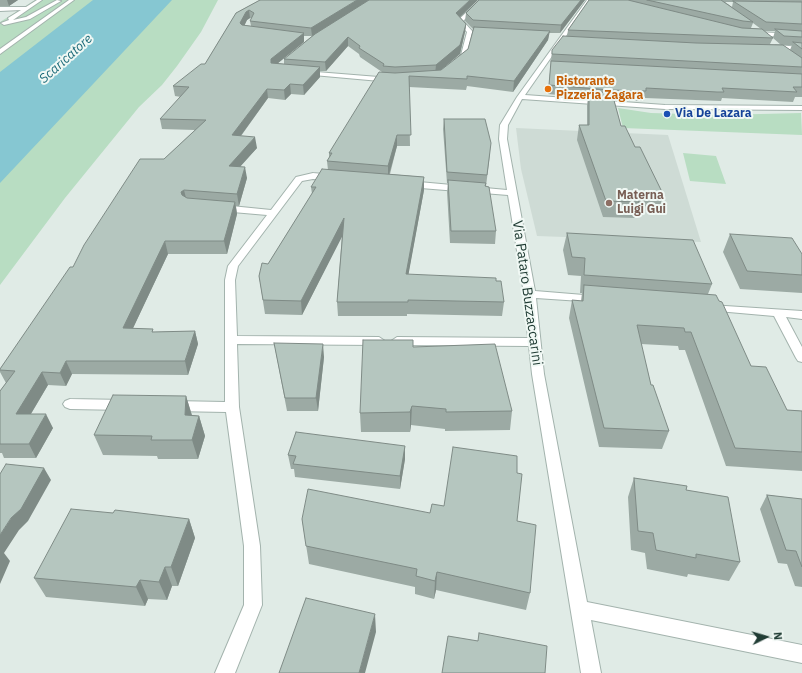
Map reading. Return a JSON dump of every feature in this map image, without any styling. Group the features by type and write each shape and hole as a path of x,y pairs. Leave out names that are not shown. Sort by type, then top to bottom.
{"street":[{"path":"2,24 40,0"},
{"path":"2,24 32,16 60,0"},
{"path":"0,52 72,0"},
{"path":"477,32 470,32 460,21 483,0"},
{"name":"Via Pataro Buzzaccarini","path":"589,0 520,98 504,125 503,139 530,294 534,342 591,673"},
{"path":"0,8 27,8"},
{"path":"754,28 776,49 786,54"},
{"path":"448,69 464,56 470,32"},
{"path":"747,34 802,36"},
{"path":"553,36 562,40"},
{"path":"776,49 802,49"},
{"path":"542,66 550,67"},
{"path":"298,72 402,80"},
{"path":"520,98 665,107 802,108"},
{"path":"225,673 253,605 252,546 232,406 230,280 233,266 271,213 299,179 313,176 344,178"},
{"path":"398,183 512,193"},
{"path":"212,207 271,213"},
{"path":"530,294 608,300"},
{"path":"701,308 802,315"},
{"path":"778,314 802,358"},
{"path":"231,340 534,342"},
{"path":"70,404 139,405"},
{"path":"162,406 232,406"},
{"path":"580,610 802,654"}],"shaded area":[{"name":"Materna Luigi Gui","path":"516,128 668,135 701,242 537,236 521,169"}],"green space":[{"path":"35,0 218,0 201,32 177,66 162,85 139,107 65,198 0,285 0,22"},
{"path":"618,108 651,113 720,115 801,113 802,135 623,128"},
{"path":"683,153 716,156 726,184 690,181"}],"water":[{"name":"Scaricatore","path":"93,0 172,0 0,183 0,72"}],"building":[{"path":"260,0 357,0 311,28 250,21 254,13 249,10 246,12 240,23 242,25 304,33 271,59 271,63 320,67 303,85 290,84 284,90 267,89 232,135 255,137 229,166 245,167 237,194 184,190 181,192 182,195 187,198 235,202 224,241 165,241 123,328 153,329 152,332 195,331 185,361 66,361 60,373 42,372 16,414 46,414 29,444 0,444 0,391 15,371 0,369 70,267 73,267 84,245 140,159 164,159 206,120 160,119 189,87 173,86 201,64 205,64 236,13"},
{"path":"369,0 470,0 456,13 466,24 460,45 436,65 395,67 383,66 384,64 359,48 360,46 348,37 325,62 284,59 315,34"},
{"path":"479,0 581,0 561,25 473,20 466,13"},
{"path":"589,0 628,0 742,28 762,29 773,38 568,30"},
{"path":"647,0 721,0 753,22 743,21"},
{"path":"733,1 802,2 802,24 766,22"},
{"path":"474,27 550,31 514,81 467,76 467,79 409,76 411,135 397,135 388,166 327,161 332,153 329,153 379,72 395,73 441,70 468,49"},
{"path":"775,29 802,31 802,37 784,36"},
{"path":"563,36 696,43 783,45 802,58 802,67 552,54 552,50"},
{"path":"793,42 802,43 802,49"},
{"path":"551,61 802,74 802,87 793,87 797,92 722,88 724,92 717,92 646,88 646,91 610,90 549,85"},
{"path":"589,91 612,93 621,126 625,126 635,147 640,147 663,194 635,194 639,202 606,201 579,125 589,125"},
{"path":"444,119 485,119 491,143 487,175 447,172"},
{"path":"322,169 424,177 406,274 496,278 496,281 501,281 504,302 408,300 408,302 337,302 344,218 301,301 263,300 259,276 262,263 268,264 316,187 311,187"},
{"path":"448,180 486,183 485,186 489,187 496,231 451,231"},
{"path":"567,233 693,240 712,284 584,275 585,258 572,257"},
{"path":"730,234 792,238 802,254 802,275 747,271"},
{"path":"584,285 716,295 719,301 722,302 751,366 766,367 787,410 802,411 802,452 735,448 691,332 685,332 684,328 637,325 651,385 653,385 669,431 604,428 572,300 583,301"},
{"path":"363,340 413,340 413,347 495,344 512,411 446,412 446,409 412,406 410,412 360,413"},
{"path":"274,343 323,344 316,398 285,398"},
{"path":"113,395 186,396 185,415 199,416 192,440 151,440 152,436 94,435"},
{"path":"296,432 405,446 400,476 293,464 296,456 288,455"},
{"path":"453,447 517,456 517,473 522,474 517,521 536,525 530,593 437,572 435,581 416,576 417,569 306,546 302,519 308,489 430,513 432,504 444,506"},
{"path":"6,464 44,468 21,509 11,518 0,535 0,474"},
{"path":"634,478 687,486 686,490 728,497 740,562 696,554 696,558 656,550 653,533 638,531"},
{"path":"767,495 802,499 802,567 796,551 786,550"},
{"path":"71,509 113,513 115,510 189,519 171,567 165,567 159,582 140,580 136,587 34,578"},
{"path":"306,598 375,614 359,673 279,673"},
{"path":"479,633 547,646 545,673 442,673 448,636 478,641"}],"place":[{"name":"Ristorante Pizzeria Zagara","path":"548,89"},
{"name":"Via De Lazara","path":"667,114"},
{"name":"Materna Luigi Gui","path":"609,203"}]}
